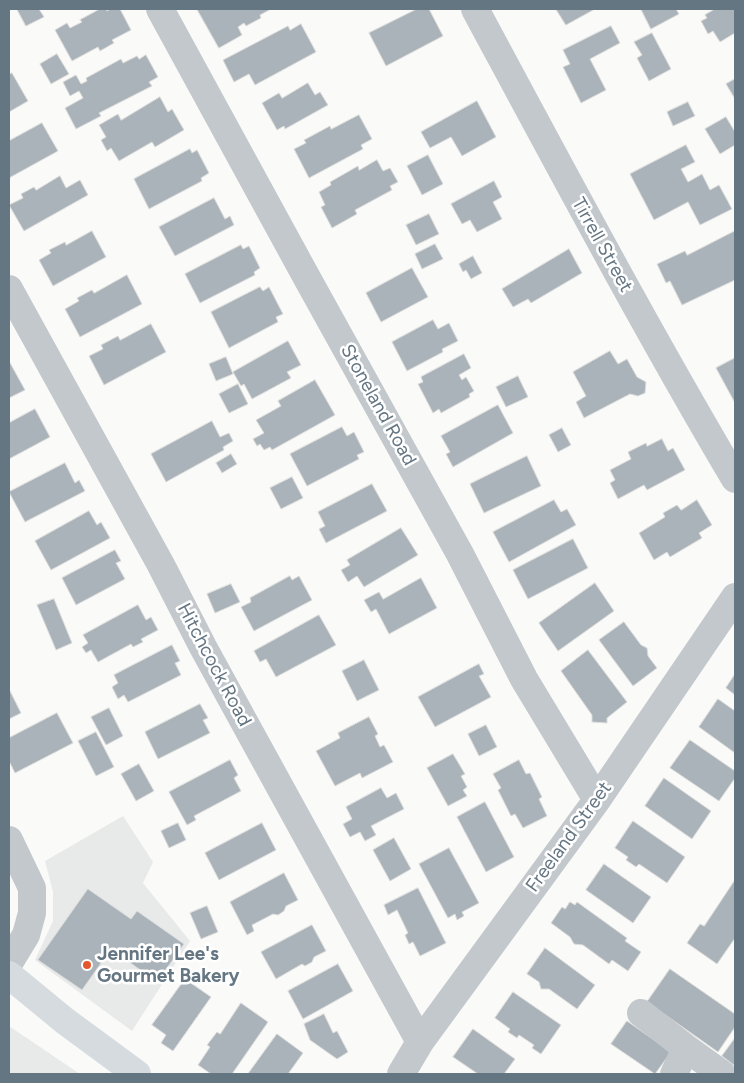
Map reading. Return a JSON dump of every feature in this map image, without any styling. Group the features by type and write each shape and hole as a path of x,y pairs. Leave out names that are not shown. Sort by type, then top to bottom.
{"main road":[{"path":"9,975 65,1021 137,1074"}],"street":[{"name":"Stoneland Road","path":"160,9 460,554 524,679 597,800"},
{"name":"Tirrell Street","path":"475,9 606,253 735,479"},
{"name":"Hitchcock Road","path":"9,289 161,564 203,647 420,1042"},
{"name":"Freeland Street","path":"400,1074 420,1042 597,800 735,597"},
{"path":"9,840 32,888 32,912 26,935 9,963"},
{"path":"641,1013 722,1074"},
{"path":"674,1074 686,1048"}],"shaded area":[{"path":"123,816 153,862 143,883 190,941 132,1031 35,960 53,921 53,892 45,861"},
{"path":"9,1026 80,1074 9,1074"}],"building":[{"path":"17,9 39,9 44,17 26,26"},
{"path":"100,9 106,9 107,11 110,9 120,9 131,30 112,40 114,43 100,51 98,47 72,61 55,30 67,23 70,28"},
{"path":"197,9 271,9 260,15 261,18 246,26 244,23 238,27 242,35 219,48"},
{"path":"417,9 429,9 443,36 386,66 369,33"},
{"path":"556,9 595,9 566,25"},
{"path":"641,9 676,9 679,14 651,29"},
{"path":"715,9 735,9 735,33 720,42 713,31 708,34 701,21 707,18 705,15"},
{"path":"301,24 316,52 255,85 249,74 234,82 223,60 288,26 290,30"},
{"path":"611,26 620,43 590,59 606,90 581,103 563,67 570,64 563,50"},
{"path":"652,33 671,69 649,81 637,58 642,55 634,42"},
{"path":"57,54 69,74 51,84 40,64"},
{"path":"146,55 158,77 149,82 152,86 99,113 101,116 76,129 65,108 83,98 79,91 70,96 63,82 76,75 81,84 87,81 86,78 121,59 123,63 137,56 139,59"},
{"path":"12,73 28,101 9,112 9,75"},
{"path":"735,79 735,99 726,84"},
{"path":"308,83 315,95 320,92 328,105 285,129 284,126 277,130 262,103 279,93 282,98"},
{"path":"160,97 168,112 172,109 184,130 155,147 152,142 119,161 111,148 107,151 101,140 106,137 99,125 118,114 121,120"},
{"path":"477,101 496,137 462,156 451,137 430,148 421,132"},
{"path":"688,102 695,116 673,126 667,112"},
{"path":"359,115 372,139 361,145 363,149 309,178 294,149 306,143 304,140 330,126 331,129"},
{"path":"726,117 735,132 735,145 720,154 705,129"},
{"path":"42,123 58,151 9,178 9,141"},
{"path":"686,145 695,162 681,169 688,182 702,174 710,190 719,185 732,209 700,225 688,202 654,220 630,174"},
{"path":"190,149 192,153 197,150 209,173 201,178 202,181 149,209 134,179"},
{"path":"428,155 443,184 422,195 407,166"},
{"path":"377,160 383,171 390,168 398,182 390,186 392,190 355,210 357,214 332,228 321,207 325,205 319,192 331,185 330,182 358,166 359,170"},
{"path":"60,176 66,188 80,180 88,195 24,231 9,205 23,198 21,194 34,187 36,190"},
{"path":"494,181 502,197 493,202 502,219 477,232 470,220 462,224 451,204"},
{"path":"214,198 225,219 230,216 234,225 175,256 159,227"},
{"path":"429,214 439,234 416,245 406,225"},
{"path":"92,231 106,257 53,286 39,260 51,253 49,250 65,242 66,245"},
{"path":"735,231 735,280 682,305 670,281 666,283 657,264 685,251 687,255"},
{"path":"435,244 443,259 422,269 415,254"},
{"path":"241,245 243,249 249,246 260,268 254,272 255,275 200,303 185,274"},
{"path":"569,249 582,273 531,303 528,299 513,307 502,289"},
{"path":"473,256 482,273 471,279 466,270 463,272 459,264"},
{"path":"412,268 428,297 381,322 366,293"},
{"path":"127,275 142,304 80,337 65,309 79,301 77,298 92,290 94,293"},
{"path":"260,287 263,291 269,287 283,314 276,317 278,322 229,348 211,312"},
{"path":"433,320 438,329 449,323 458,341 442,349 443,352 407,371 392,342"},
{"path":"151,324 166,352 104,385 89,356 103,349 101,345 118,336 120,340"},
{"path":"288,341 301,365 287,372 291,378 252,399 244,384 241,386 233,372"},
{"path":"610,351 618,364 627,359 637,377 646,382 645,393 638,396 630,394 584,418 576,402 586,396 573,372"},
{"path":"464,354 471,368 459,375 462,380 466,377 474,391 469,394 470,397 441,413 439,409 433,413 418,384 423,382 421,377"},
{"path":"226,357 233,374 216,381 209,364"},
{"path":"735,358 735,403 716,368"},
{"path":"9,361 25,390 9,398"},
{"path":"518,376 528,397 506,407 496,387"},
{"path":"315,380 335,415 272,450 270,447 264,450 260,444 257,446 253,439 264,433 256,420 281,406 278,401"},
{"path":"238,384 248,404 229,413 219,394"},
{"path":"498,405 513,433 453,467 446,454 450,452 441,436"},
{"path":"35,409 50,437 9,459 9,423"},
{"path":"212,421 220,437 229,433 233,441 223,447 224,450 166,482 151,454"},
{"path":"342,427 347,436 354,432 364,452 357,455 359,459 307,486 290,454"},
{"path":"562,428 571,445 558,452 549,435"},
{"path":"662,439 668,451 673,448 685,470 647,490 644,485 618,499 610,483 615,480 610,470 631,459 628,452 646,443 647,446"},
{"path":"231,454 237,464 222,473 216,463"},
{"path":"527,456 541,486 484,513 470,484"},
{"path":"65,463 75,483 79,480 85,491 25,522 9,492"},
{"path":"292,477 303,498 281,509 270,488"},
{"path":"372,484 387,511 326,543 319,529 325,526 318,512"},
{"path":"554,500 561,512 567,509 576,525 509,562 493,532"},
{"path":"697,500 712,525 699,533 702,538 670,557 667,552 654,560 639,533 665,517 663,513 677,505 681,510"},
{"path":"89,511 97,525 101,522 110,538 51,570 35,541"},
{"path":"401,528 418,555 364,587 357,576 348,582 341,570 350,565 347,560"},
{"path":"573,539 588,568 528,599 513,570"},
{"path":"115,550 121,561 116,563 125,579 76,605 62,578"},
{"path":"290,576 292,580 299,576 312,600 254,631 241,607 251,602 250,598"},
{"path":"421,578 437,608 389,634 376,609 371,612 364,600 379,592 383,599"},
{"path":"595,583 614,611 558,651 539,623"},
{"path":"231,584 240,602 215,613 207,594"},
{"path":"54,599 72,643 56,650 37,605"},
{"path":"138,605 146,620 151,617 158,630 141,639 143,642 133,647 131,644 98,662 91,650 86,653 82,647 88,643 83,635"},
{"path":"319,615 336,645 276,677 266,659 260,662 254,651"},
{"path":"624,622 641,645 647,648 648,656 657,668 633,686 599,640"},
{"path":"172,645 180,661 175,663 181,675 128,702 124,695 118,699 112,687 118,683 114,675"},
{"path":"588,650 627,702 607,718 607,723 592,722 592,715 561,671"},
{"path":"364,660 379,690 357,701 342,671"},
{"path":"479,664 484,674 479,676 491,697 435,727 418,697"},
{"path":"735,674 735,695 726,688"},
{"path":"9,689 21,713 9,719"},
{"path":"718,699 735,711 735,753 699,727"},
{"path":"200,704 208,718 203,720 210,733 158,759 145,732"},
{"path":"109,708 123,736 106,745 91,717"},
{"path":"57,713 73,743 15,773 9,761 9,738"},
{"path":"369,717 378,734 375,736 380,747 384,745 393,762 362,778 360,773 335,786 316,751 340,738 338,733"},
{"path":"486,725 497,747 479,756 468,734"},
{"path":"96,732 114,767 96,776 78,741"},
{"path":"690,740 735,771 735,778 719,801 670,768"},
{"path":"453,754 465,774 461,776 467,787 463,790 467,796 448,806 427,768"},
{"path":"230,760 238,775 234,778 241,791 194,816 196,820 187,825 169,792"},
{"path":"519,760 526,774 530,773 542,797 539,799 547,816 523,828 515,814 511,816 498,790 501,788 493,774"},
{"path":"139,764 154,791 136,801 121,774"},
{"path":"664,778 711,811 692,839 645,806"},
{"path":"381,788 387,798 396,793 404,809 371,826 376,835 365,841 360,832 350,837 343,824 352,819 346,807"},
{"path":"485,802 514,857 486,872 457,817"},
{"path":"633,821 685,857 667,883 639,864 636,867 626,860 628,857 615,848"},
{"path":"178,823 186,840 169,848 161,831"},
{"path":"262,823 276,850 219,880 205,853"},
{"path":"394,838 411,869 390,881 373,850"},
{"path":"449,848 479,903 462,912 464,916 457,920 455,914 448,918 419,864"},
{"path":"604,864 651,897 633,923 586,890"},
{"path":"284,873 298,900 286,906 284,911 278,915 273,914 252,925 254,931 247,935 230,902"},
{"path":"735,880 735,938 717,964 687,943 700,924 704,926"},
{"path":"418,888 446,943 420,956 413,942 409,944 405,935 408,933 397,910 388,915 384,905"},
{"path":"88,889 131,919 137,911 184,944 157,982 111,949 82,990 38,960"},
{"path":"570,902 575,905 577,902 627,938 625,941 641,952 628,971 612,960 609,964 583,945 574,944 570,937 551,923 562,907 565,909"},
{"path":"207,906 218,932 201,939 190,913"},
{"path":"312,925 326,951 314,957 312,962 305,966 302,964 276,979 261,952"},
{"path":"545,948 595,985 577,1009 549,989 541,989 539,982 527,974"},
{"path":"338,964 353,991 303,1019 288,991"},
{"path":"670,969 735,1014 735,1027 718,1052 647,1002"},
{"path":"185,979 211,997 173,1051 161,1043 166,1035 152,1025"},
{"path":"513,992 561,1025 541,1054 532,1048 534,1045 519,1035 517,1038 508,1032 510,1029 495,1018"},
{"path":"241,1003 268,1022 232,1074 211,1074 198,1065 210,1047 207,1045 217,1032 220,1034"},
{"path":"324,1014 333,1033 337,1031 348,1052 337,1059 310,1040 304,1024"},
{"path":"627,1021 671,1052 655,1074 611,1044"},
{"path":"473,1029 515,1059 504,1074 478,1074 453,1057"},
{"path":"277,1034 303,1053 288,1074 248,1074"},
{"path":"735,1038 735,1066 722,1056"}],"place":[{"name":"Jennifer Lee's Gourmet Bakery","path":"87,965"}]}
